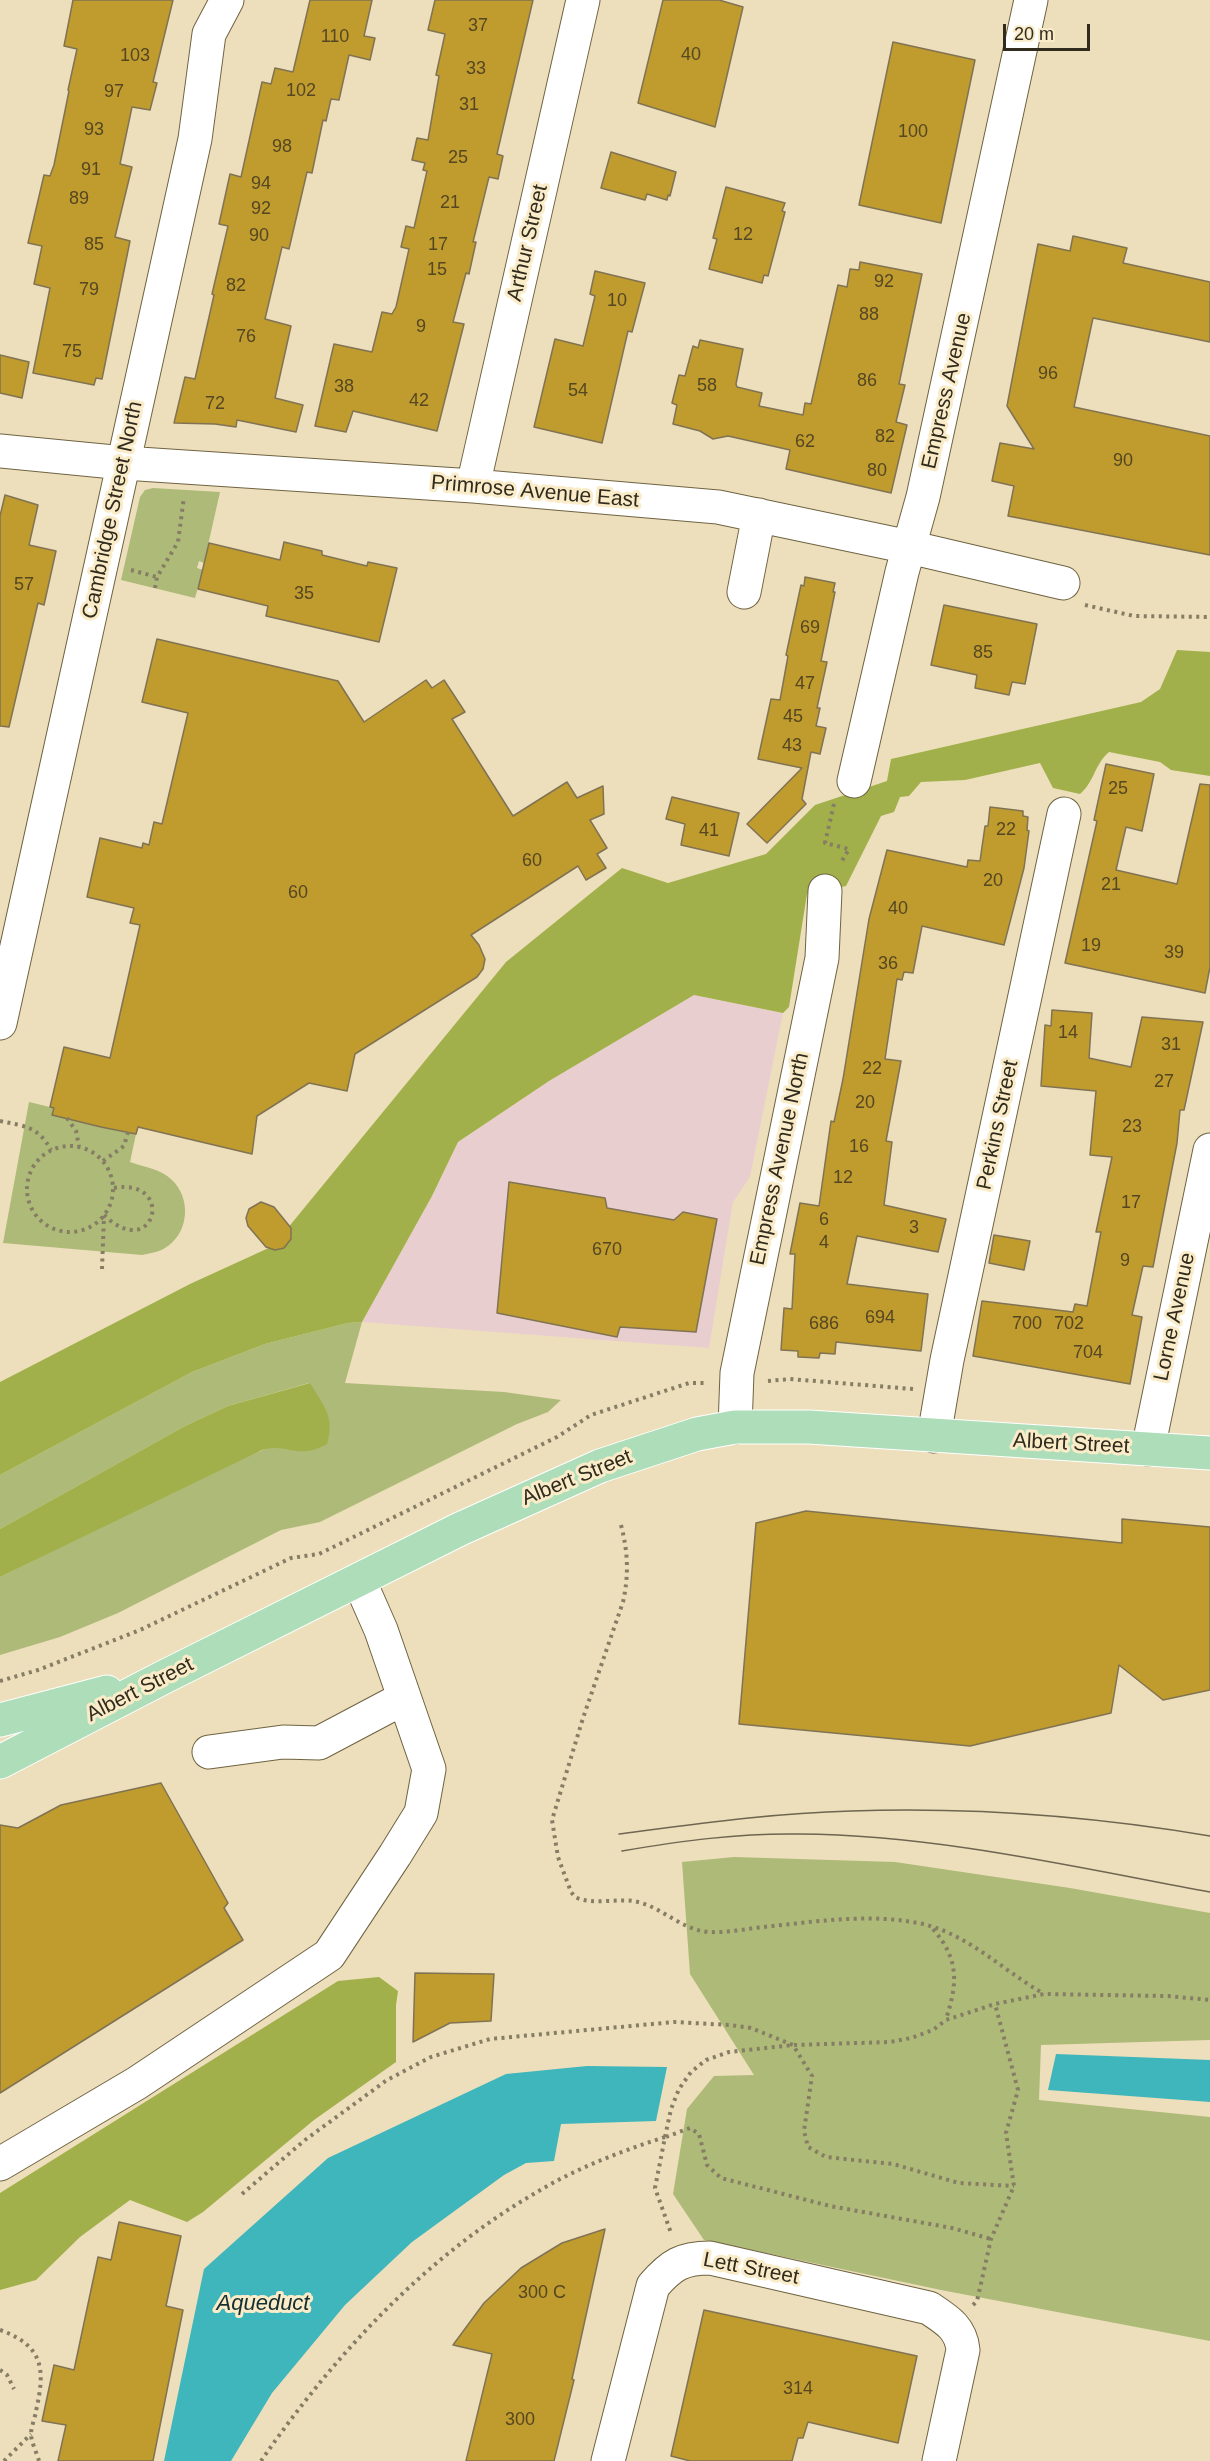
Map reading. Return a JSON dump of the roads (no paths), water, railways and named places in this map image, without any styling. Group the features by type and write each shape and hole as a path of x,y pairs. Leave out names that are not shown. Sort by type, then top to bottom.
{"main road":[{"name":"Albert Street","path":"0,1762 460,1529 600,1466 697,1434 735,1427 809,1427 1210,1453"},
{"path":"0,1719 164,1677"}],"street":[{"name":"Cambridge Street North","path":"0,1023 195,139 209,34 227,0"},
{"name":"Arthur Street","path":"473,486 583,0"},
{"name":"Empress Avenue","path":"845,789 921,506 1031,0"},
{"name":"Primrose Avenue East","path":"0,451 124,463 473,486 718,507 909,547 1063,583"},
{"path":"744,592 759,515"},
{"name":"Perkins Street","path":"934,1436 941,1392 1064,814"},
{"name":"Empress Avenue North","path":"735,1427 737,1373 822,958 825,891"},
{"name":"Lorne Avenue","path":"1148,1449 1210,1150"},
{"path":"0,2164 137,2083 329,1955 421,1813 429,1769 381,1630 359,1580"},
{"path":"209,1752 282,1742 319,1743 404,1698"},
{"name":"Lett Street","path":"608,2461 653,2286 677,2263 692,2258 710,2258 942,2317 962,2339 963,2350 939,2461"}],"water":[{"path":"1056,2054 1210,2060 1210,2102 1048,2090"},
{"name":"Aqueduct","path":"587,2066 667,2067 656,2121 561,2124 554,2161 526,2163 504,2175 412,2242 345,2305 272,2393 231,2461 164,2461 204,2269 328,2158 506,2074"}],"tram line":[{"path":"619,1834 822,1812 941,1810 1076,1818 1210,1836"},
{"path":"622,1851 732,1836 799,1834 851,1836 903,1840 1006,1854 1210,1892"}]}
